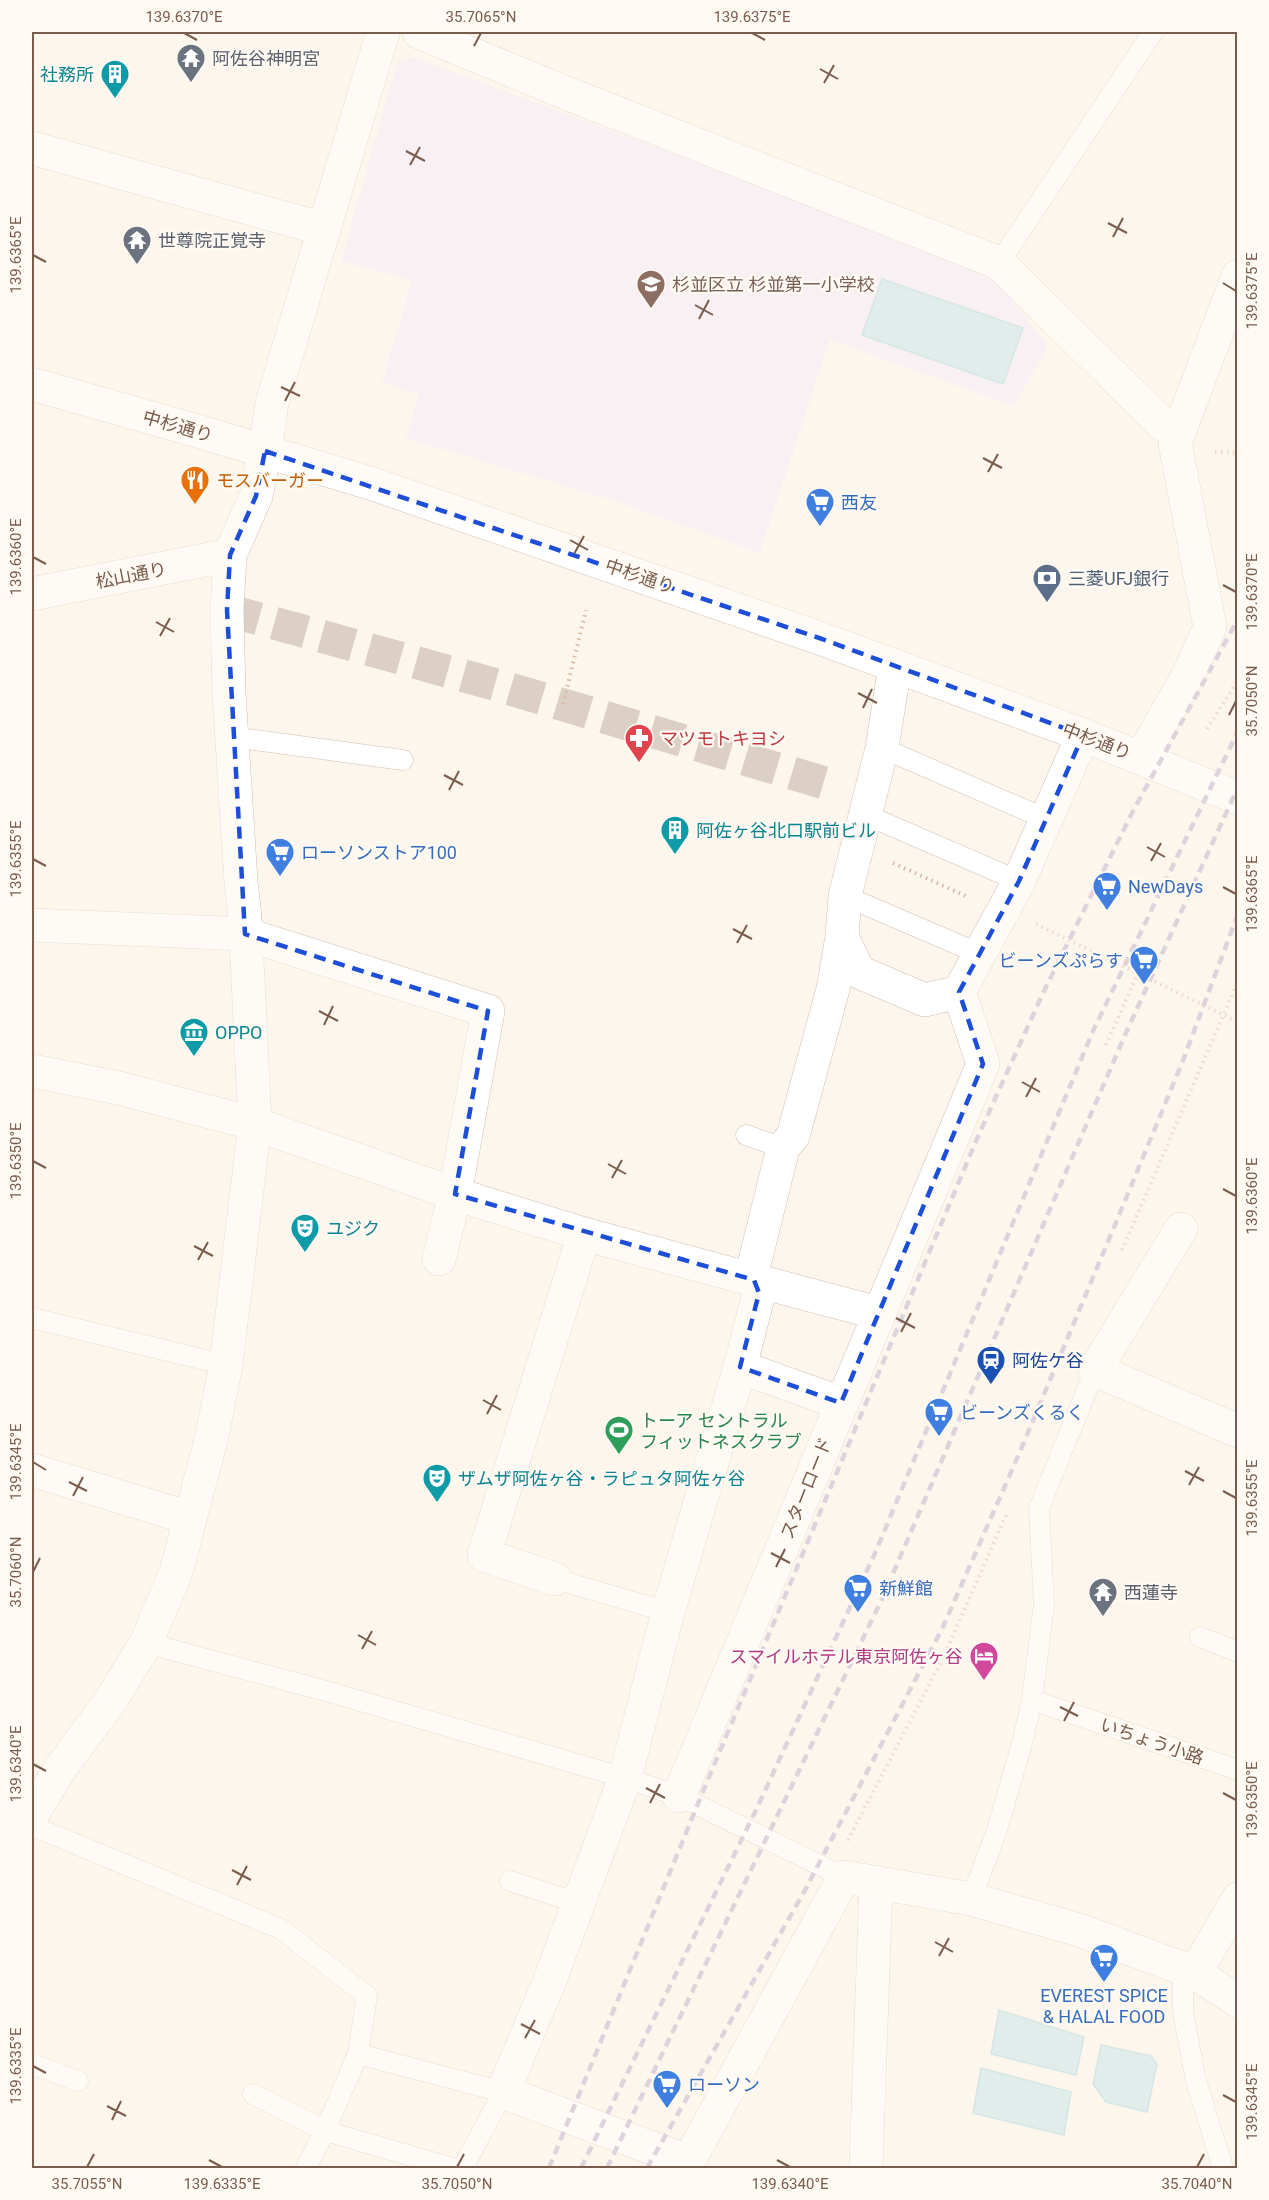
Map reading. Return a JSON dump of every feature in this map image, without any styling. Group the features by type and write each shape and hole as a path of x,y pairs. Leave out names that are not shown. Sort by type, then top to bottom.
{"street":[{"path":"32,1815 46,1766 111,1700 146,1643 176,1572 212,1436 226,1365 255,1124 232,737 227,610 230,555 256,496 272,403 383,32"},
{"path":"419,32 999,263 1178,439"},
{"path":"32,148 324,230"},
{"path":"1141,758 1189,674 1210,627 1178,439 1238,276"},
{"name":"中杉通り","path":"32,384 384,488 895,666 1083,735 1238,798"},
{"name":"松山通り","path":"32,594 230,555"},
{"path":"895,666 882,748 864,814 846,896 833,990 793,1136 783,1148 753,1269 759,1293 740,1367 668,1612 625,1778 550,1980 503,2092 687,2165 844,1877 971,1899 1079,1930 1189,1971 1238,2001"},
{"path":"842,937 859,972 925,1000 959,992 1019,881 1083,735"},
{"path":"32,925 245,934 488,1011 455,1194 439,1259"},
{"name":"スターロード","path":"679,1796 983,1064 959,992"},
{"path":"32,1071 118,1088 255,1124 455,1194 584,1234 878,1313"},
{"path":"1181,1229 1095,1370 1238,1431"},
{"path":"555,1579 484,1555 584,1234"},
{"path":"740,1367 841,1403"},
{"path":"32,1470 190,1518"},
{"path":"866,2169 876,1883"},
{"path":"1189,1971 1238,1899"}],"lane":[{"path":"999,263 1153,32"},
{"path":"232,737 403,760"},
{"path":"882,748 1046,819"},
{"path":"864,814 1019,881"},
{"path":"846,896 980,954"},
{"path":"746,1135 783,1148"},
{"path":"32,1318 226,1365"},
{"path":"971,1899 996,1833 1032,1700 1044,1604 1039,1508 1095,1370"},
{"path":"555,1579 668,1612"},
{"path":"1200,1638 1238,1652"},
{"path":"146,1643 326,1691 625,1778 679,1796 844,1877"},
{"name":"いちょう小路","path":"1032,1700 1238,1770"},
{"path":"32,1826 281,1929 367,1996 358,2054 325,2132 306,2169"},
{"path":"510,1881 578,1903"},
{"path":"1189,1971 1182,2012 1196,2081 1223,2169"},
{"path":"358,2054 503,2092 463,2169"},
{"path":"32,2064 78,2081"},
{"path":"253,2094 325,2132 453,2169"}],"path":[{"path":"563,704 586,610"},
{"path":"1207,729 1238,680"},
{"path":"858,847 1002,913 1047,928 1238,1022"},
{"path":"1106,1045 1138,973"}],"highlighted area":[{"path":"265,451 822,639 1083,735 1019,881 959,992 983,1064 841,1403 740,1367 759,1293 754,1280 455,1194 488,1011 245,934 227,610 230,555 256,496"}],"shaded area":[{"path":"413,57 988,271 1048,346 1014,406 830,340 760,553 618,502 406,438 419,395 382,383 412,280 341,261 397,62"}],"water":[{"path":"882,279 1023,328 1003,384 862,335"},
{"path":"999,2010 1084,2037 1076,2075 991,2054"},
{"path":"1101,2045 1151,2056 1157,2064 1147,2112 1106,2102 1093,2084"},
{"path":"981,2068 1071,2092 1064,2135 973,2113"}],"tunnel":[{"path":"227,610 497,685 835,786"}],"railway":[{"path":"549,2168 704,1789 976,1141 1043,993 1132,813 1238,619"},
{"path":"581,2168 756,1810 876,1551 1093,1031 1238,731"},
{"path":"607,2168 882,1599 1125,1035 1238,787"},
{"path":"647,2168 804,1892 943,1627 1019,1454 1182,1063 1238,914"}],"place":[{"name":"阿佐谷神明宮","path":"191,84"},
{"name":"社務所","path":"115,100"},
{"name":"世尊院正覚寺","path":"137,266"},
{"name":"杉並区立 杉並第一小学校","path":"651,310"},
{"name":"モスバーガー","path":"195,506"},
{"name":"西友","path":"820,528"},
{"name":"三菱UFJ銀行","path":"1047,604"},
{"name":"マツモトキヨシ","path":"639,764"},
{"name":"阿佐ヶ谷北口駅前ビル","path":"675,856"},
{"name":"ローソンストア100","path":"280,878"},
{"name":"NewDays","path":"1107,912"},
{"name":"ビーンズぷらす","path":"1144,986"},
{"name":"OPPO","path":"194,1058"},
{"name":"ユジク","path":"305,1254"},
{"name":"阿佐ケ谷","path":"991,1386"},
{"name":"ビーンズくるく","path":"939,1438"},
{"name":"トーア セントラル フィットネスクラブ","path":"619,1456"},
{"name":"ザムザ阿佐ヶ谷・ラピュタ阿佐ヶ谷","path":"437,1504"},
{"name":"新鮮館","path":"858,1614"},
{"name":"西蓮寺","path":"1103,1618"},
{"name":"スマイルホテル東京阿佐ヶ谷","path":"984,1682"},
{"name":"EVEREST SPICE & HALAL FOOD","path":"1104,1984"},
{"name":"ローソン","path":"667,2110"}]}
